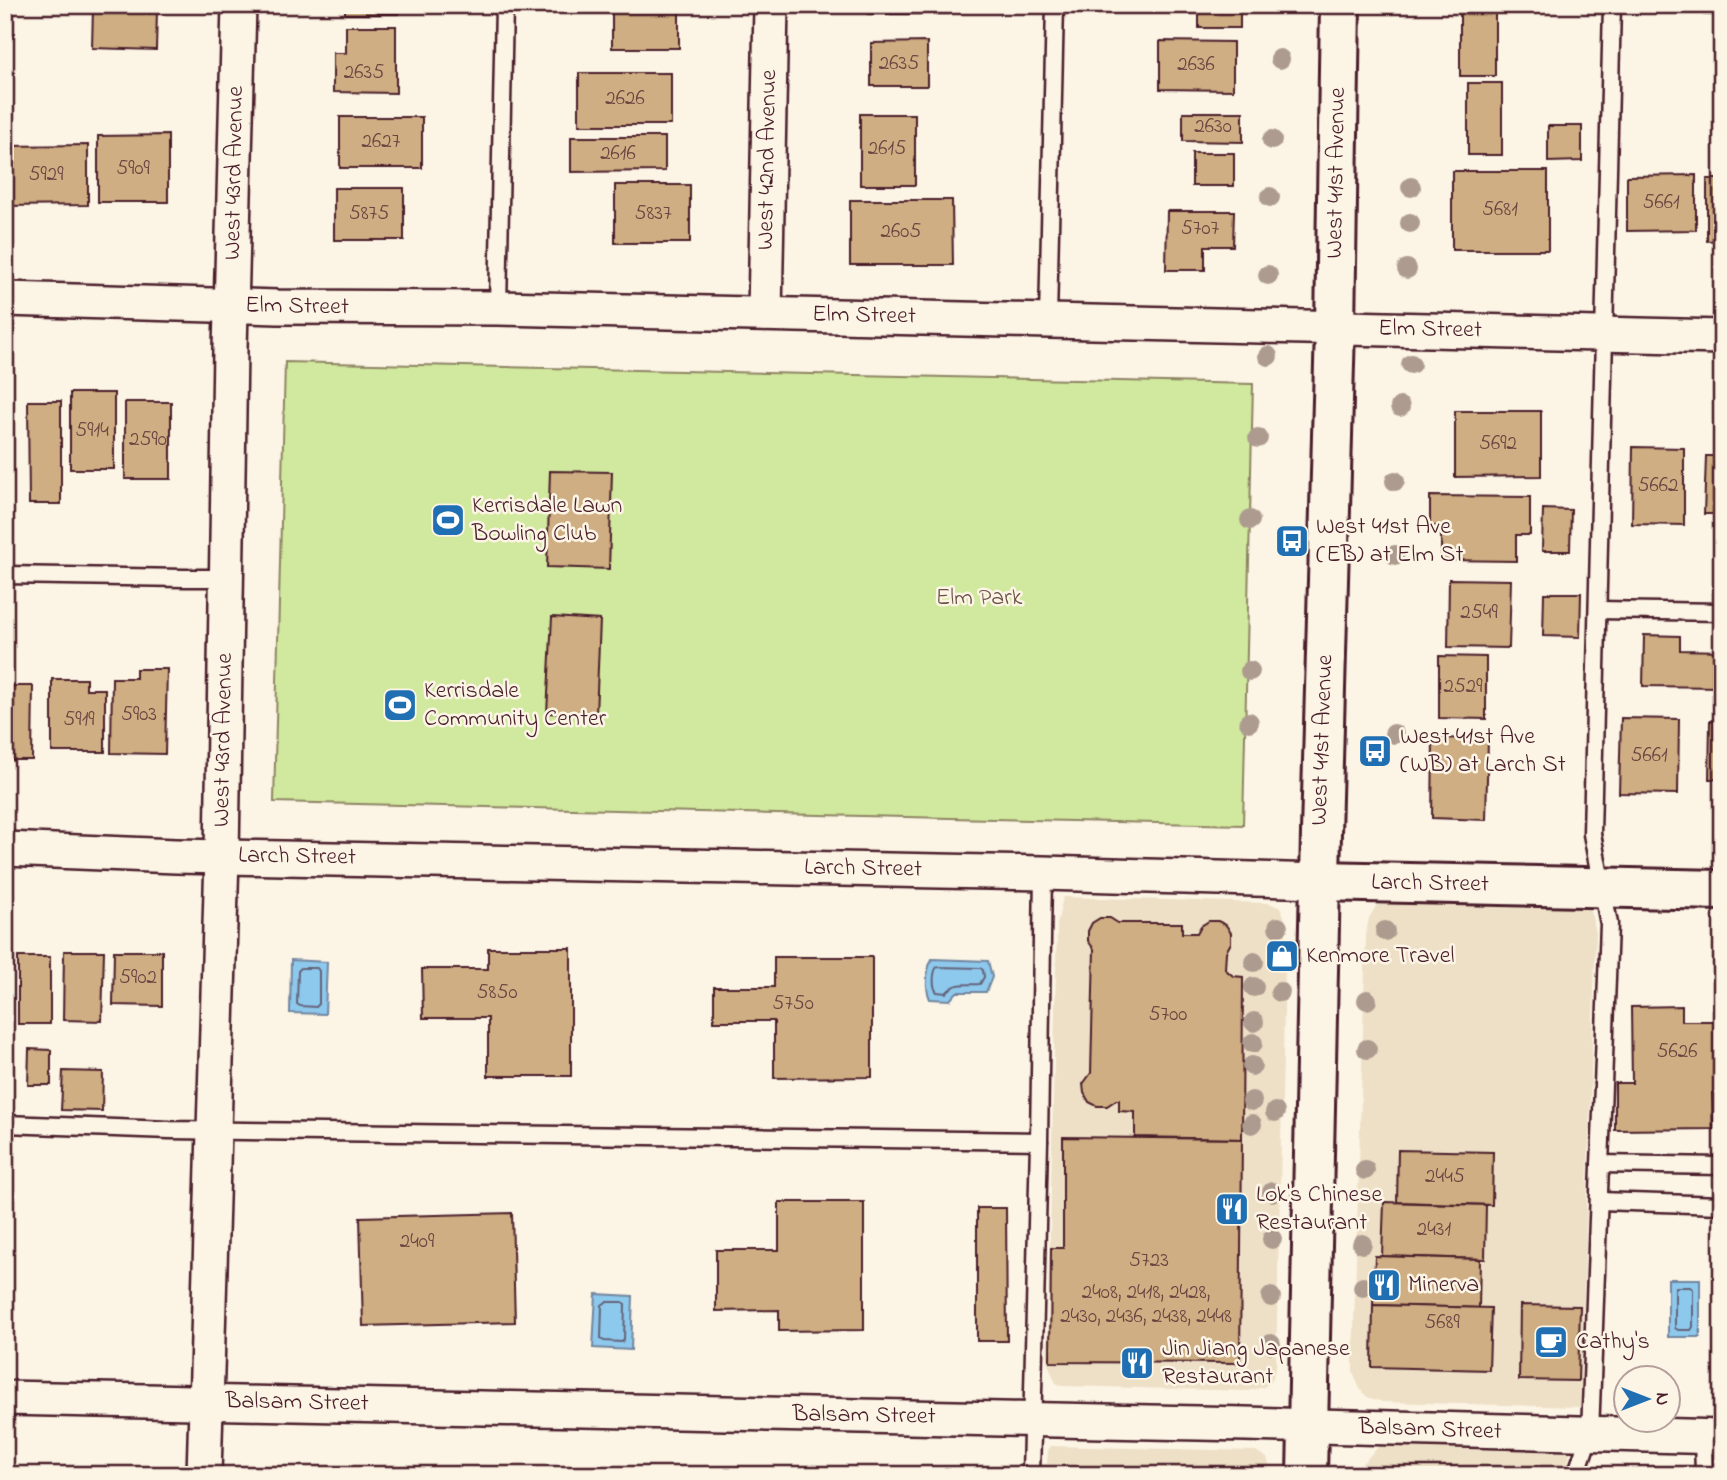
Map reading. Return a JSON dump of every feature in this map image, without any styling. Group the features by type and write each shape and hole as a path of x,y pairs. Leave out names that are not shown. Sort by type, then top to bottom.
{"main road":[{"name":"West 41st Avenue","path":"1307,1475 1335,328 1340,5"},
{"name":"Larch Street","path":"1320,881 1722,890"}],"street":[{"name":"West 43rd Avenue","path":"204,1475 222,856 239,5"},
{"name":"West 42nd Avenue","path":"765,314 771,5"},
{"name":"Elm Street","path":"5,299 231,306 498,307 1722,337"},
{"name":"Larch Street","path":"5,849 176,856 1320,881"},
{"name":"Balsam Street","path":"5,1398 1712,1437"}],"lane":[{"path":"498,307 504,5"},
{"path":"1048,320 1055,5"},
{"path":"1576,1475 1590,1434 1609,924 1592,834 1612,5"},
{"path":"1704,5 1722,6"},
{"path":"5,575 227,578"},
{"path":"1598,610 1722,612"},
{"path":"1031,1475 1040,1141 1043,873"},
{"path":"5,1124 214,1130 1040,1141"},
{"path":"1600,1164 1722,1166"},
{"path":"1599,1201 1722,1205"},
{"path":"1704,1475 1712,1437"}],"shaded area":[{"path":"1063,897 1269,903 1281,908 1286,922 1276,1367 1272,1380 1264,1387 1248,1391 1062,1386 1056,1383 1047,1362 1057,925"},
{"path":"1587,899 1596,932 1580,1407 1382,1402 1367,1397 1356,1380 1353,1358 1366,933 1369,918 1376,906 1385,900"},
{"path":"1051,1446 1256,1451 1267,1458 1273,1475 1032,1475 1032,1465 1047,1464"},
{"path":"1379,1446 1571,1450 1565,1475 1351,1475"}],"green space":[{"name":"Elm Park","path":"285,362 1253,384 1243,825 274,802"}],"water":[{"path":"932,959 988,961 992,977 986,992 957,992 950,1000 930,999 927,979"},
{"path":"291,960 327,962 325,1014 290,1013"},
{"path":"1668,1279 1700,1279 1700,1337 1668,1337"},
{"path":"596,1294 633,1296 631,1350 593,1348"}],"building":[{"path":"345,5 398,5 398,14 345,14"},
{"path":"612,5 679,5 679,48 612,48"},
{"path":"868,5 949,5 949,14 868,14"},
{"path":"1199,5 1240,5 1240,28 1199,28"},
{"path":"1460,5 1495,5 1495,76 1460,76"},
{"path":"93,8 157,10 156,50 92,48"},
{"path":"346,26 396,26 396,93 333,92 333,53 346,53"},
{"path":"1160,41 1233,42 1233,90 1160,89"},
{"path":"927,42 927,86 871,86 871,43"},
{"path":"579,73 671,73 671,125 579,125"},
{"path":"1468,83 1502,83 1502,155 1468,155"},
{"path":"1183,112 1243,112 1243,142 1183,141"},
{"path":"860,114 915,114 915,185 860,185"},
{"path":"340,117 422,117 422,168 340,168"},
{"path":"1548,126 1582,126 1582,161 1548,162"},
{"path":"168,135 168,202 98,202 98,136"},
{"path":"571,137 665,137 665,171 571,172"},
{"path":"88,145 88,205 5,206 5,146"},
{"path":"1192,153 1234,153 1234,186 1192,186"},
{"path":"1452,171 1548,171 1548,250 1452,250"},
{"path":"1696,175 1696,230 1627,231 1627,176"},
{"path":"1707,179 1722,179 1722,240 1707,241"},
{"path":"615,185 690,185 690,243 615,243"},
{"path":"334,188 404,188 404,240 334,240"},
{"path":"850,200 952,200 953,265 850,265"},
{"path":"1167,211 1234,211 1233,246 1205,246 1205,270 1166,270"},
{"path":"70,393 114,393 114,469 70,469"},
{"path":"28,401 61,401 61,504 29,504"},
{"path":"125,402 171,402 171,479 125,479"},
{"path":"1455,411 1541,411 1541,476 1455,477"},
{"path":"1633,447 1684,448 1684,525 1632,524"},
{"path":"1706,456 1722,456 1722,514 1704,514"},
{"path":"550,471 612,472 609,569 547,567"},
{"path":"1430,496 1530,497 1530,535 1516,535 1516,561 1441,560 1441,526 1430,526"},
{"path":"1543,509 1571,510 1570,551 1542,551"},
{"path":"1449,579 1511,580 1509,648 1448,647"},
{"path":"1544,593 1581,593 1580,637 1543,636"},
{"path":"552,617 600,620 596,715 547,713"},
{"path":"1644,635 1680,636 1680,650 1722,651 1722,687 1643,686"},
{"path":"1439,656 1486,657 1486,719 1439,718"},
{"path":"136,669 167,669 165,754 111,753 112,678 136,678"},
{"path":"52,679 86,679 86,689 105,689 105,752 52,752"},
{"path":"5,686 33,686 32,760 5,760"},
{"path":"1621,718 1679,719 1678,794 1619,793"},
{"path":"1710,721 1722,721 1722,779 1709,779"},
{"path":"1433,738 1488,739 1486,820 1432,818"},
{"path":"1100,918 1110,918 1118,923 1182,923 1182,933 1197,933 1201,926 1209,921 1226,925 1231,933 1231,943 1226,952 1225,969 1233,976 1243,977 1242,1139 1135,1137 1135,1112 1119,1111 1119,1100 1107,1106 1097,1106 1089,1102 1083,1084 1091,1073 1094,949 1088,941 1088,931 1092,923"},
{"path":"488,948 571,948 571,1076 488,1076 488,1018 423,1018 422,969 488,969"},
{"path":"64,951 104,951 102,1021 63,1020"},
{"path":"114,951 162,951 162,1006 113,1005"},
{"path":"18,957 50,957 50,1024 18,1024"},
{"path":"774,957 872,957 872,1077 774,1078 774,1021 714,1021 714,987 774,987"},
{"path":"1716,992 1722,992 1722,1093 1712,1093 1713,1129 1615,1130 1615,1083 1632,1083 1631,1007 1682,1006 1682,1021 1716,1021"},
{"path":"29,1049 51,1050 51,1085 28,1085"},
{"path":"63,1071 103,1072 102,1111 61,1110"},
{"path":"1063,1137 1242,1139 1240,1363 1050,1362 1051,1248 1063,1248"},
{"path":"1398,1150 1493,1152 1492,1205 1397,1202"},
{"path":"779,1202 864,1202 864,1330 779,1331 779,1310 716,1311 716,1250 779,1250"},
{"path":"1384,1202 1486,1205 1485,1259 1382,1256"},
{"path":"977,1208 1006,1208 1007,1341 977,1341"},
{"path":"512,1213 515,1322 363,1326 360,1217"},
{"path":"1375,1256 1480,1259 1479,1308 1373,1305"},
{"path":"1373,1305 1491,1308 1489,1370 1372,1367"},
{"path":"1520,1305 1580,1306 1578,1381 1519,1380"},
{"path":"1047,1470 1228,1474 1228,1475 1046,1475"}],"place":[{"name":"Kerrisdale Lawn Bowling Club","path":"448,520"},
{"name":"West 41st Ave (EB) at Elm St","path":"1292,541"},
{"name":"Kerrisdale Community Center","path":"400,705"},
{"name":"West 41st Ave (WB) at Larch St","path":"1375,751"},
{"name":"Kenmore Travel","path":"1282,956"},
{"name":"Lok's Chinese Restaurant","path":"1232,1209"},
{"name":"Minerva","path":"1384,1285"},
{"name":"Cathy's","path":"1551,1342"},
{"name":"Jin Jiang Japanese Restaurant","path":"1137,1363"}]}
